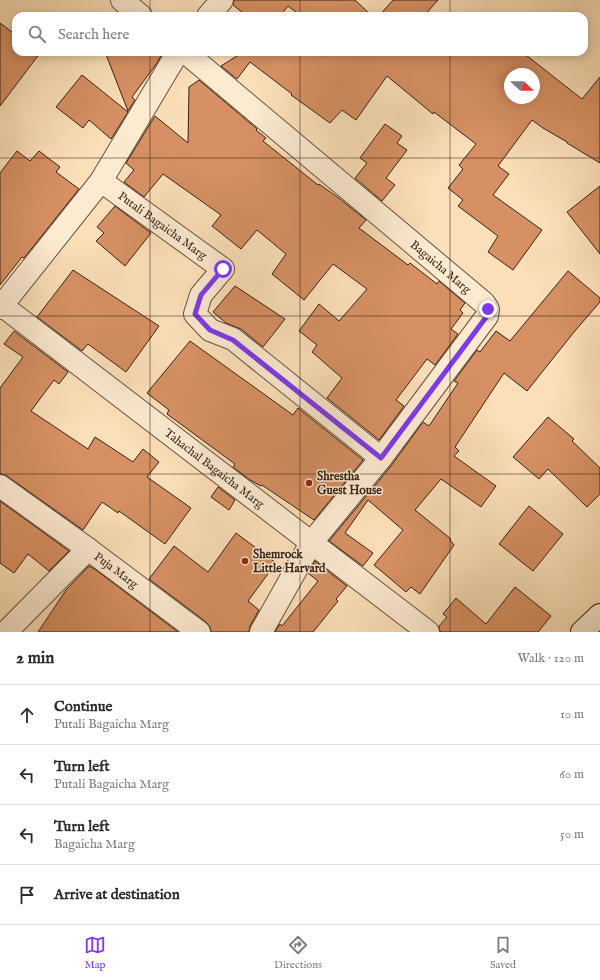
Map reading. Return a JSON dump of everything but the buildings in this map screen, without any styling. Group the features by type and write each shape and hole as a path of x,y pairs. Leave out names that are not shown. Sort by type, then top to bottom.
{"street":[{"path":"122,0 136,12"},
{"path":"212,12 222,0"},
{"path":"1,306 101,181 176,56"},
{"name":"Bagaicha Marg","path":"190,56 484,303 488,309 487,316 381,458 311,543"},
{"name":"Putali Bagaicha Marg","path":"101,181 223,269 201,295 195,314 210,330 233,340 381,458"},
{"name":"Tahachal Bagaicha Marg","path":"1,306 428,632"},
{"path":"0,486 88,549"},
{"path":"261,632 311,543"},
{"name":"Puja Marg","path":"6,632 88,549 198,632"},
{"path":"582,632 600,615"}],"place":[{"name":"Shrestha Guest House","path":"309,483"},
{"name":"Shemrock Little Harvard","path":"245,561"}],"route":[{"path":"223,269 201,295 195,314 210,330 233,340 381,458 487,316 488,309"}]}
